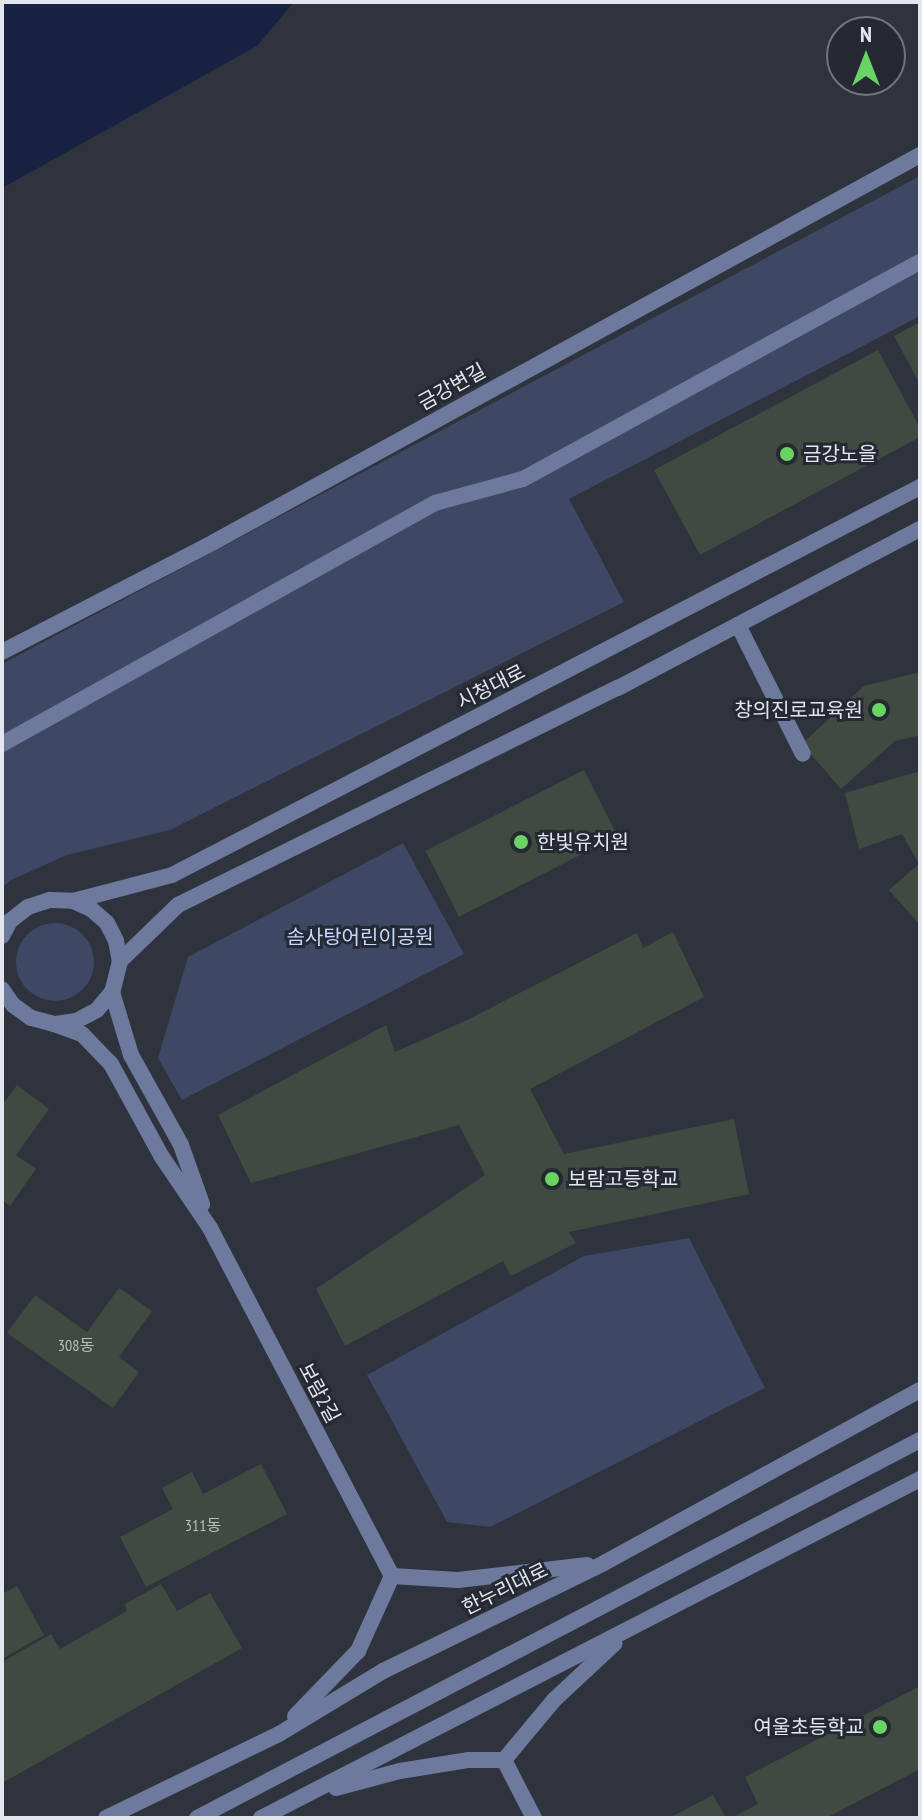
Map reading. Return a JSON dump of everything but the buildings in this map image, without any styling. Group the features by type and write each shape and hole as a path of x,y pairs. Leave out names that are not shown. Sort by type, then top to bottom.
{"street":[{"name":"금강변길","path":"2,652 214,542 920,155"},
{"path":"2,744 435,503 523,479 920,262"},
{"name":"시청대로","path":"2,936 10,921 28,907 50,900 73,901 172,875 920,487"},
{"path":"120,961 178,905 738,625 920,529"},
{"path":"738,625 803,754"},
{"path":"54,1024 76,1021 97,1010 112,992 120,961 116,941 107,923 91,909 73,901"},
{"path":"2,989 13,1005 31,1018"},
{"name":"보람2길","path":"112,992 131,1055 181,1145 210,1228"},
{"path":"2,1016 31,1018"},
{"name":"보람2길","path":"31,1018 82,1034 111,1064 162,1157 210,1228 392,1576"},
{"name":"한누리대로","path":"106,1818 279,1734 383,1671 604,1563 920,1390"},
{"path":"197,1818 920,1440"},
{"path":"261,1818 920,1479"},
{"path":"279,1734 358,1651 392,1576 458,1580 604,1563"},
{"path":"504,1760 554,1700 631,1628"},
{"path":"304,1796 400,1771 469,1760 504,1760"},
{"path":"504,1760 534,1818"}],"green space":[{"path":"920,176 920,316 569,499 624,602 170,830 67,855 11,880 2,888 2,664"},
{"name":"솜사탕어린이공원","path":"403,843 464,954 182,1100 158,1058 188,957"},
{"path":"47,923 63,923 77,929 88,940 94,962 88,984 77,995 63,1001 47,1001 33,995 22,984 16,970 16,954 22,940 33,929"},
{"path":"689,1238 765,1388 490,1527 447,1522 367,1375 584,1256"}],"shaded area":[{"path":"2,2 294,2 257,46 2,188"}],"place":[{"name":"금강노을","path":"787,454"},
{"name":"창의진로교육원","path":"879,710"},
{"name":"한빛유치원","path":"521,842"},
{"name":"보람고등학교","path":"552,1179"},
{"name":"여울초등학교","path":"880,1727"}]}
